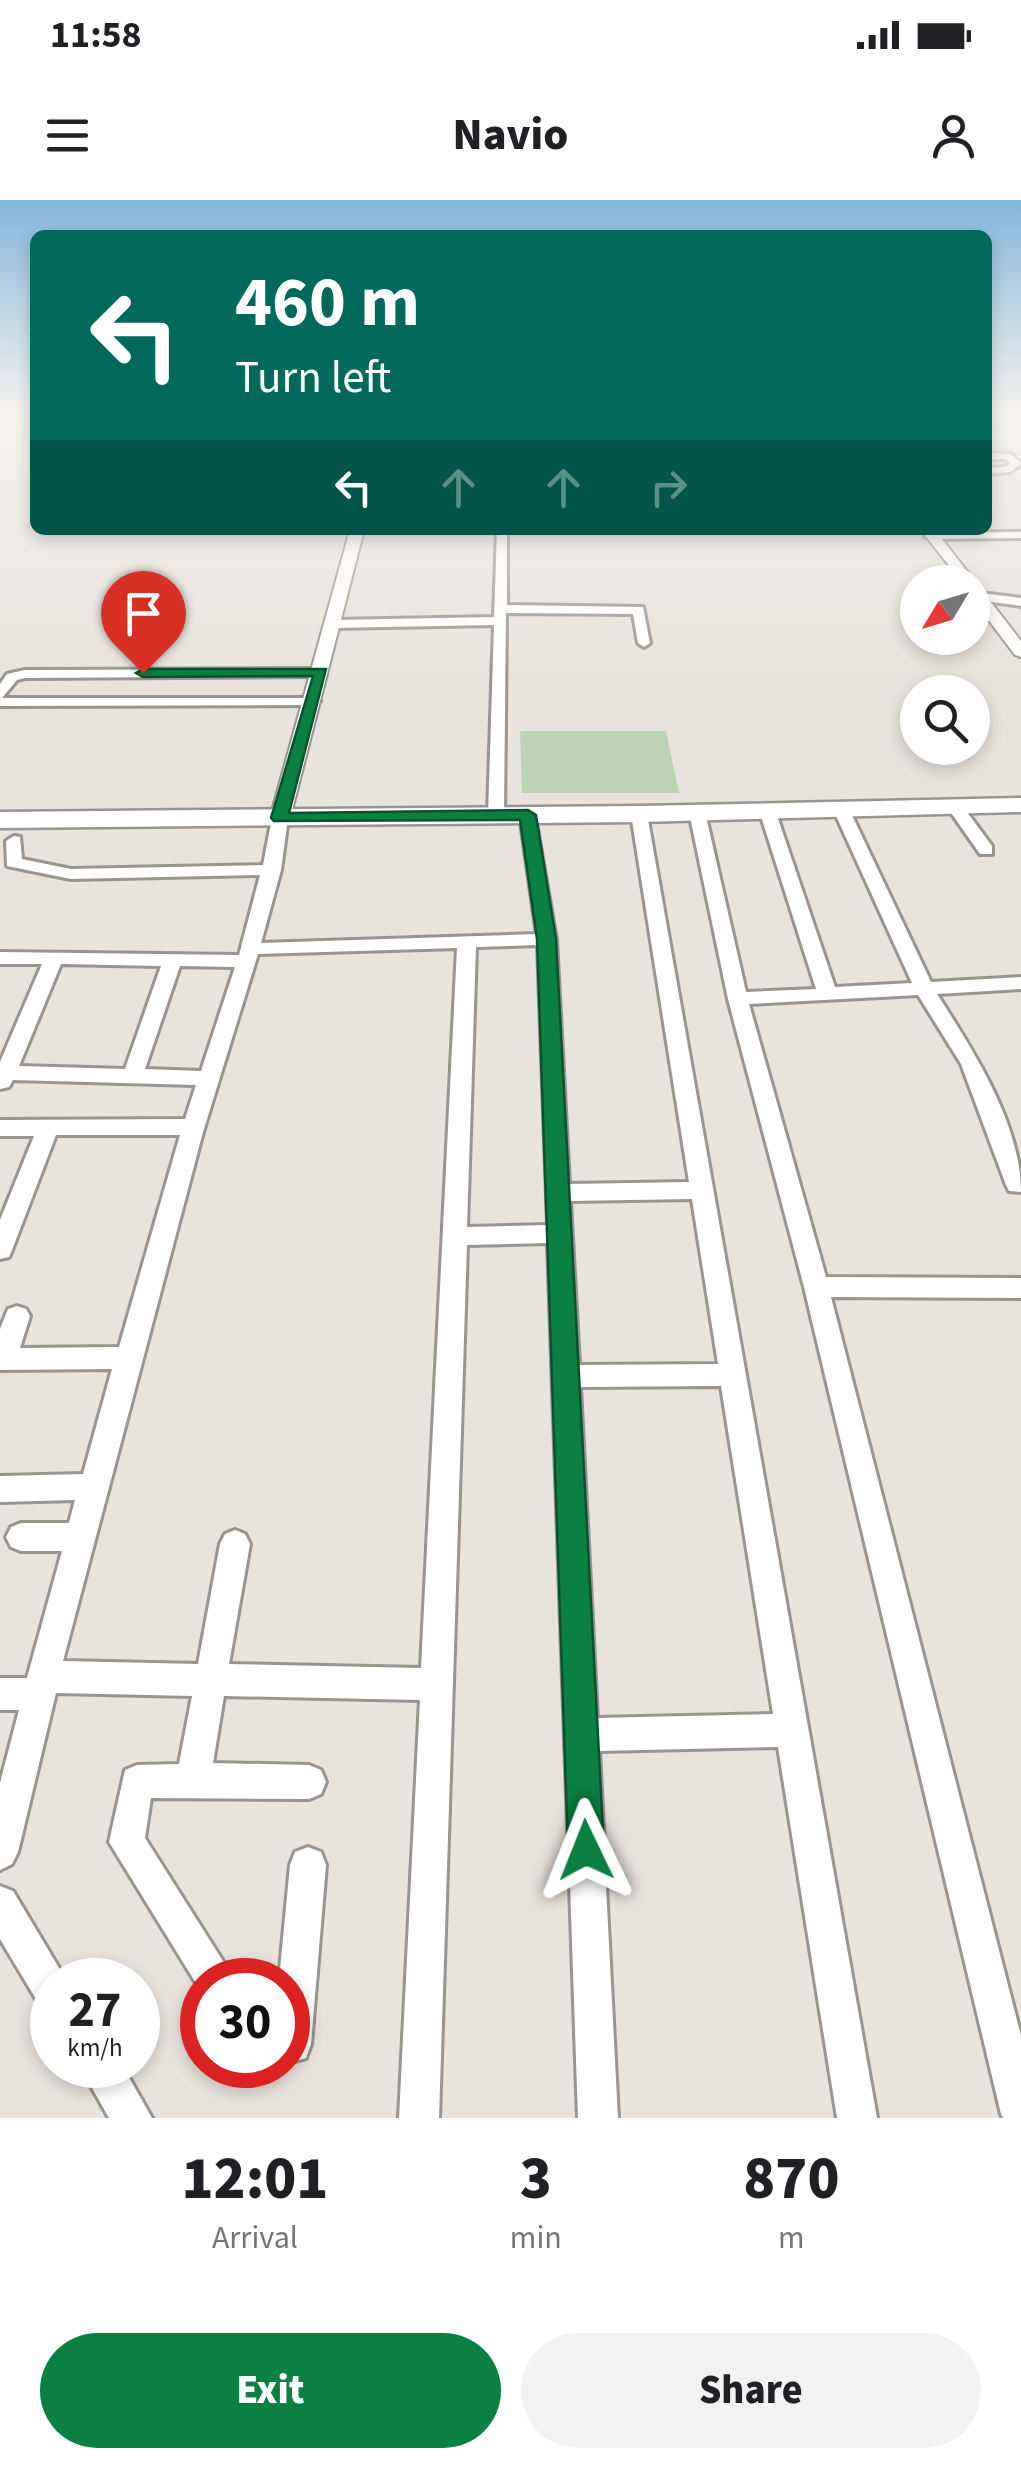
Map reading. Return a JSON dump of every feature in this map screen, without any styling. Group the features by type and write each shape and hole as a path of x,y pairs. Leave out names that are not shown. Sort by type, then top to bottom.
{"main road":[{"path":"7,830 280,818 1021,806"}],"street":[{"path":"0,1852 40,1686 194,1128 250,955 272,870 280,818 356,535"},
{"path":"496,815 502,535"},
{"path":"932,535 955,565"},
{"path":"987,535 1015,536 1021,548"},
{"path":"990,593 1021,602"},
{"path":"332,624 639,610 644,643"},
{"path":"990,610 1021,652"},
{"path":"0,694 12,677 25,674 321,672"},
{"path":"0,702 313,701"},
{"path":"955,807 986,850"},
{"path":"841,809 924,988 971,1064 1017,1185"},
{"path":"766,810 828,995"},
{"path":"697,812 738,999 816,1287 1021,2114"},
{"path":"639,814 857,2118"},
{"path":"528,815 546,939 598,2118"},
{"path":"7,830 13,862 71,874 272,870"},
{"path":"0,958 172,960 546,939"},
{"path":"419,2118 467,942"},
{"path":"55,956 2,1077 212,1078"},
{"path":"133,1076 172,960"},
{"path":"738,999 1021,983"},
{"path":"0,1128 194,1128"},
{"path":"0,1250 48,1128"},
{"path":"558,1193 704,1190"},
{"path":"455,1236 560,1234"},
{"path":"816,1287 1021,1288"},
{"path":"17,1316 1,1359 130,1358"},
{"path":"566,1376 735,1375"},
{"path":"0,1489 95,1487"},
{"path":"20,1537 81,1537"},
{"path":"193,1780 235,1544"},
{"path":"0,1694 40,1686 209,1679 437,1684"},
{"path":"581,1735 794,1730"},
{"path":"202,1958 127,1842 137,1782 309,1782"},
{"path":"300,1958 308,1866"},
{"path":"0,1904 32,1958"},
{"path":"113,2088 132,2118"}],"green space":[{"path":"520,731 666,731 679,793 522,793"}],"route":[{"path":"143,673 321,672 280,818 528,815 546,939 586,1850"}]}
